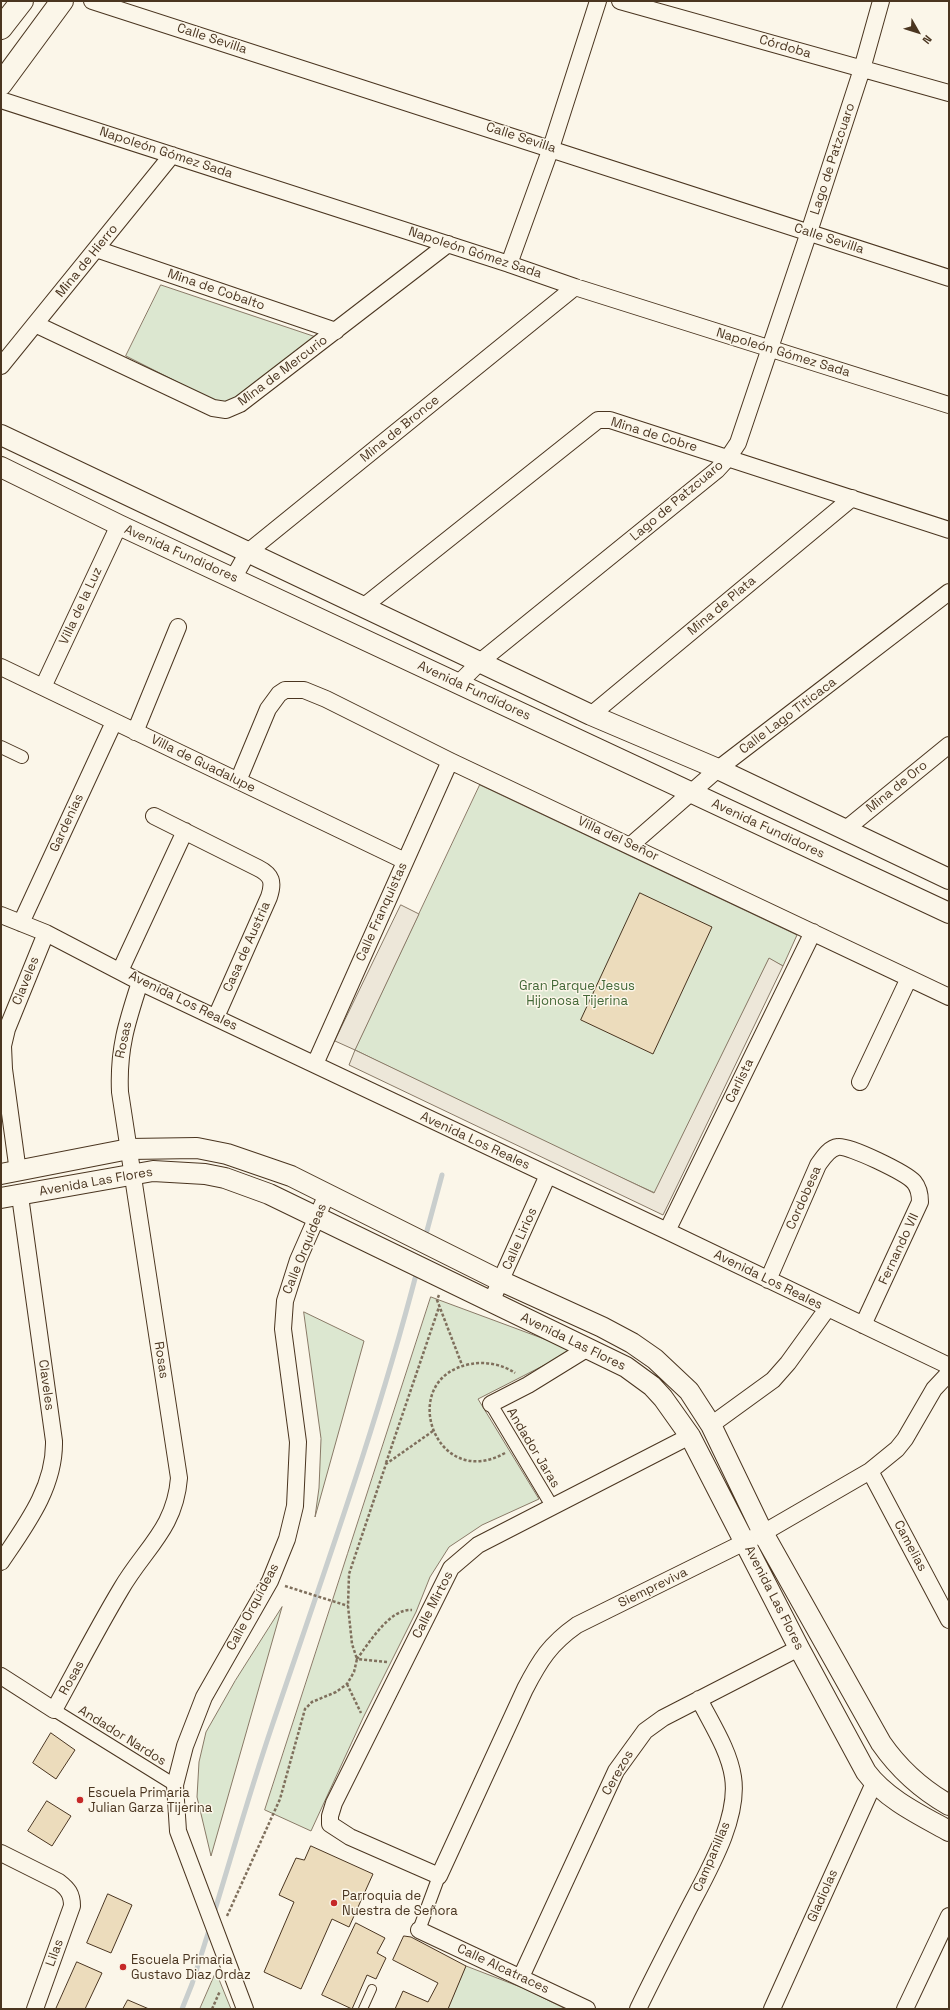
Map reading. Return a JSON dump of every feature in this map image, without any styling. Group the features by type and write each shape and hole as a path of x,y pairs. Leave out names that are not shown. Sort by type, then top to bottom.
{"main road":[{"path":"1,28 22,1"},
{"path":"1,84 62,1"}],"street":[{"name":"Calle Sevilla","path":"92,1 551,148 949,278"},
{"path":"509,264 551,148 598,1"},
{"name":"Córdoba","path":"620,1 949,93"},
{"name":"Lago de Patzcuaro","path":"458,684 481,661 717,470 728,458 743,430 862,69 881,1"},
{"name":"Napoleón Gómez Sada","path":"1,100 448,244 575,287 949,405"},
{"name":"Mina de Hierro","path":"1,366 172,155"},
{"name":"Mina de Mercurio","path":"35,324 213,408 226,410 240,404 448,244"},
{"name":"Mina de Cobalto","path":"96,249 336,331"},
{"name":"Mina de Bronce","path":"234,577 248,552 575,287"},
{"name":"Mina de Cobre","path":"363,607 598,420 610,420 949,530"},
{"path":"1,435 591,714 718,769 949,879"},
{"name":"Avenida Fundidores","path":"1,467 119,525 234,577 458,684 949,913"},
{"name":"Mina de Plata","path":"591,714 852,498"},
{"name":"Villa de la Luz","path":"43,687 119,525"},
{"name":"Calle Lago Titicaca","path":"631,845 718,769 949,592"},
{"path":"135,732 178,627"},
{"name":"Villa de Guadalupe","path":"1,667 405,861"},
{"name":"Villa del Señor","path":"238,781 268,709 279,694 285,690 304,690 314,693 450,761 631,845 949,997"},
{"name":"Gardenias","path":"21,923 114,722"},
{"name":"Mina de Oro","path":"846,829 949,745"},
{"path":"1,747 22,757"},
{"name":"Calle Franquistas","path":"315,1064 450,761"},
{"path":"120,971 185,831 154,816"},
{"name":"Casa de Austria","path":"185,831 258,868 271,877 273,885 216,1017"},
{"name":"Avenida Los Reales","path":"1,914 46,933 140,982 949,1366"},
{"name":"Carlista","path":"667,1231 813,932"},
{"name":"Claveles","path":"10,1173 3,1046 7,1029 46,933"},
{"path":"860,1082 909,978"},
{"name":"Rosas","path":"54,1710 121,1588 169,1521 178,1494 179,1478 120,1092 119,1067 122,1044 140,982"},
{"name":"Cordobesa","path":"768,1280 818,1165 831,1150 837,1147 852,1149 905,1175"},
{"name":"Avenida Las Flores","path":"10,1173 129,1149 197,1148 227,1154 291,1176 632,1343 655,1359 689,1391 711,1425 764,1533 893,1761 917,1784 949,1805"},
{"name":"Avenida Las Flores","path":"10,1197 153,1171 225,1178 269,1194 626,1367 652,1386 679,1418 690,1436 799,1648 859,1761 874,1783 894,1799 949,1832"},
{"name":"Fernando VII","path":"863,1326 920,1202 918,1188 905,1175"},
{"name":"Calle Lirios","path":"491,1302 548,1176"},
{"name":"Calle Orquídeas","path":"245,2009 178,1831 175,1786 184,1746 204,1697 270,1581 287,1539 295,1506 298,1442 284,1329 285,1301 298,1260 327,1194"},
{"name":"Claveles","path":"1,1562 29,1521 43,1493 51,1471 54,1454 54,1441 10,1197"},
{"path":"711,1425 774,1380 827,1309"},
{"path":"491,1404 528,1385 588,1348"},
{"name":"Siempreviva","path":"438,1876 525,1689 538,1664 559,1638 577,1625 764,1533 870,1471 897,1449 905,1439 934,1389 949,1373"},
{"name":"Andador Jaras","path":"491,1404 552,1506"},
{"name":"Calle Mirtos","path":"438,1876 350,1837 330,1824 330,1816 334,1802 451,1568 478,1545 690,1436"},
{"name":"Camelias","path":"870,1471 948,1613"},
{"name":"Cerezos","path":"521,1977 616,1771 645,1731 662,1718 799,1648"},
{"path":"1,1676 54,1710"},
{"name":"Campanillas","path":"638,2009 711,1864 726,1828 733,1802 733,1777 726,1752 699,1699"},
{"name":"Andador Nardos","path":"54,1710 175,1786"},
{"name":"Gladiolas","path":"772,2009 874,1783"},
{"name":"Lilas","path":"1,1853 59,1882 67,1888 72,1897 72,1906 35,2009"},
{"path":"419,1930 438,1876"},
{"path":"905,2009 949,1916"},
{"name":"Calle Alcatraces","path":"419,1930 588,2009"}],"lane":[{"path":"363,2009 372,1989"}],"path":[{"path":"447,1281 437,1300 462,1365"},
{"path":"357,1658 352,1644 348,1606 349,1574 439,1307"},
{"path":"509,1450 496,1458 481,1461 466,1460 452,1454 440,1444 432,1431 429,1415 431,1399 437,1385 448,1373 462,1365 477,1363 507,1367 516,1374"},
{"path":"386,1464 432,1431"},
{"path":"286,1586 348,1606"},
{"path":"218,1936 280,1800 305,1709 312,1702 336,1692 347,1684 354,1672 357,1658 390,1618 401,1611 410,1610 416,1612"},
{"path":"357,1658 368,1661 383,1661 391,1664"},
{"path":"347,1684 363,1718"}],"green space":[{"path":"161,285 316,337 229,408 126,356"},
{"name":"Gran Parque Jesus Hijonosa Tijerina","path":"480,785 797,935 783,966 769,959 655,1193 545,1143 355,1050"},
{"path":"431,1297 574,1350 478,1399 539,1499 482,1525 449,1547 430,1577 416,1612 363,1718 311,1831 265,1810"},
{"path":"304,1312 364,1341 315,1517 319,1488 321,1439"},
{"path":"282,1607 211,1856 197,1797 199,1762 206,1732 235,1681"},
{"path":"466,1966 523,1988 566,2009 448,2009"},
{"path":"216,1972 231,2009 200,2009"}],"shaded area":[{"path":"401,905 419,914 355,1050 335,1041"},
{"path":"769,958 783,966 663,1215 349,1065 355,1050 654,1193"}],"building":[{"path":"640,893 712,927 653,1054 581,1020"},
{"path":"51,1733 75,1750 56,1779 33,1763"},
{"path":"47,1801 71,1816 52,1846 28,1831"},
{"path":"311,1846 373,1874 349,1927 332,1919 301,1989 264,1972 294,1902 279,1895 296,1858 304,1860"},
{"path":"108,1894 132,1905 111,1953 87,1943"},
{"path":"356,1923 385,1938 377,1953 386,1958 376,1979 367,1975 352,2009 322,1995"},
{"path":"404,1936 411,1937 466,1966 448,2009 395,2009 403,1991 428,2002 438,1983 393,1960"},
{"path":"77,1962 102,1973 85,2009 56,2009"},
{"path":"128,2000 149,2009 123,2009"}],"waterway":[{"path":"425,1238 442,1175"},
{"path":"214,1913 264,1749 367,1443 385,1386 417,1271"},
{"path":"182,2009 192,1984 210,1927"}],"place":[{"name":"Escuela Primaria Julian Garza Tijerina","path":"80,1800"},
{"name":"Parroquia de Nuestra de Señora","path":"334,1903"},
{"name":"Escuela Primaria Gustavo Diaz Ordaz","path":"123,1967"}]}
